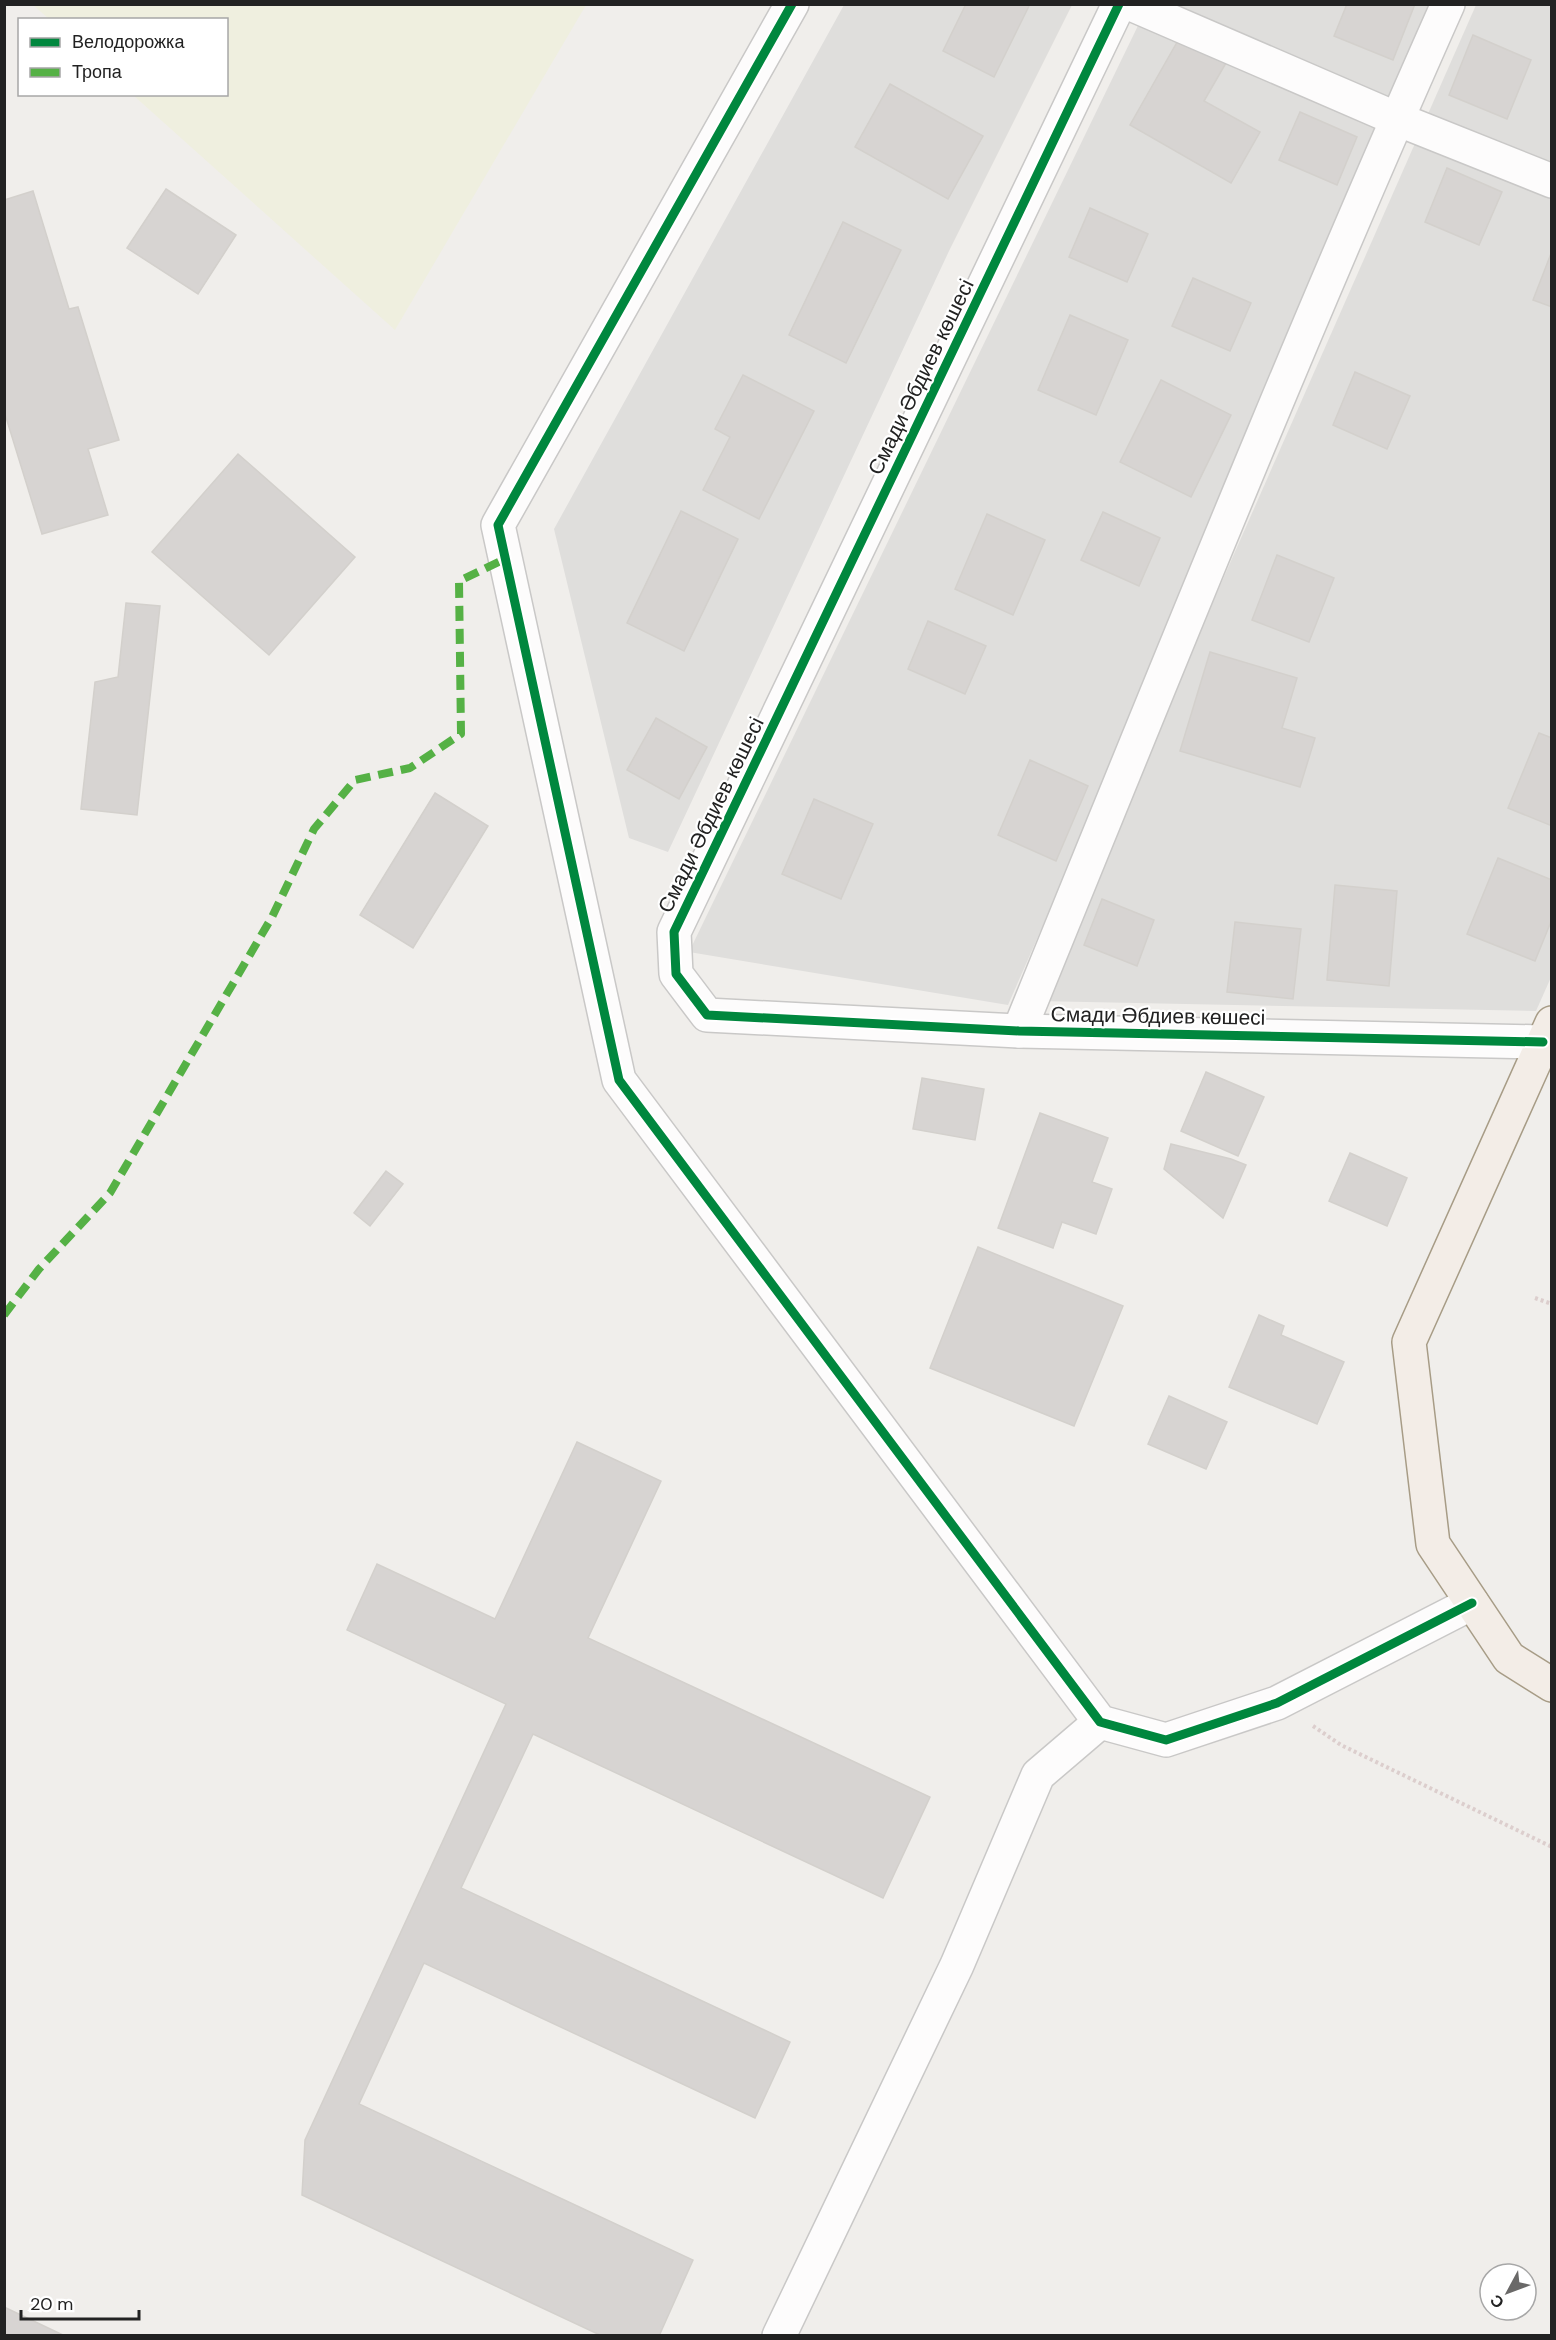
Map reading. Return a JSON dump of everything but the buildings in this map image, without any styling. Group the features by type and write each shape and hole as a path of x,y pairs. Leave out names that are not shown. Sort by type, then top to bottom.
{"main road":[{"path":"1547,1033 1409,1342 1432,1544 1509,1658 1551,1685"}],"street":[{"path":"792,4 498,525 619,1080 1100,1722 1167,1740 1277,1703 1472,1603"},
{"name":"Смади Әбдиев көшесі","path":"1119,4 674,933 676,975 707,1015 1019,1031 1547,1033"},
{"path":"1131,4 1397,119 1551,181"},
{"path":"1019,1031 1207,568 1448,4"},
{"path":"779,2336 957,1965 1038,1775 1100,1722"}],"path":[{"path":"1535,1298 1551,1304"},
{"path":"1277,1703 1341,1745 1551,1847"}],"shaded area":[{"path":"844,5 1072,5 949,251 668,852 629,838 554,529"},
{"path":"1148,5 1447,5 1008,1005 689,952"},
{"path":"1476,5 1551,5 1552,975 1536,1011 1037,1001"}],"green space":[{"path":"33,5 586,5 395,330 134,96 228,96 228,18 48,18"}],"marked path":[{"path":"4,1315 39,1269 110,1193 272,917 314,829 355,780 410,768 461,734 459,581 505,559"}],"cycle path":[{"path":"792,4 498,525 619,1080 1100,1722 1166,1740 1277,1703 1472,1603"},
{"path":"1119,4 674,932 676,974 707,1015 1019,1031 1543,1042"}]}
